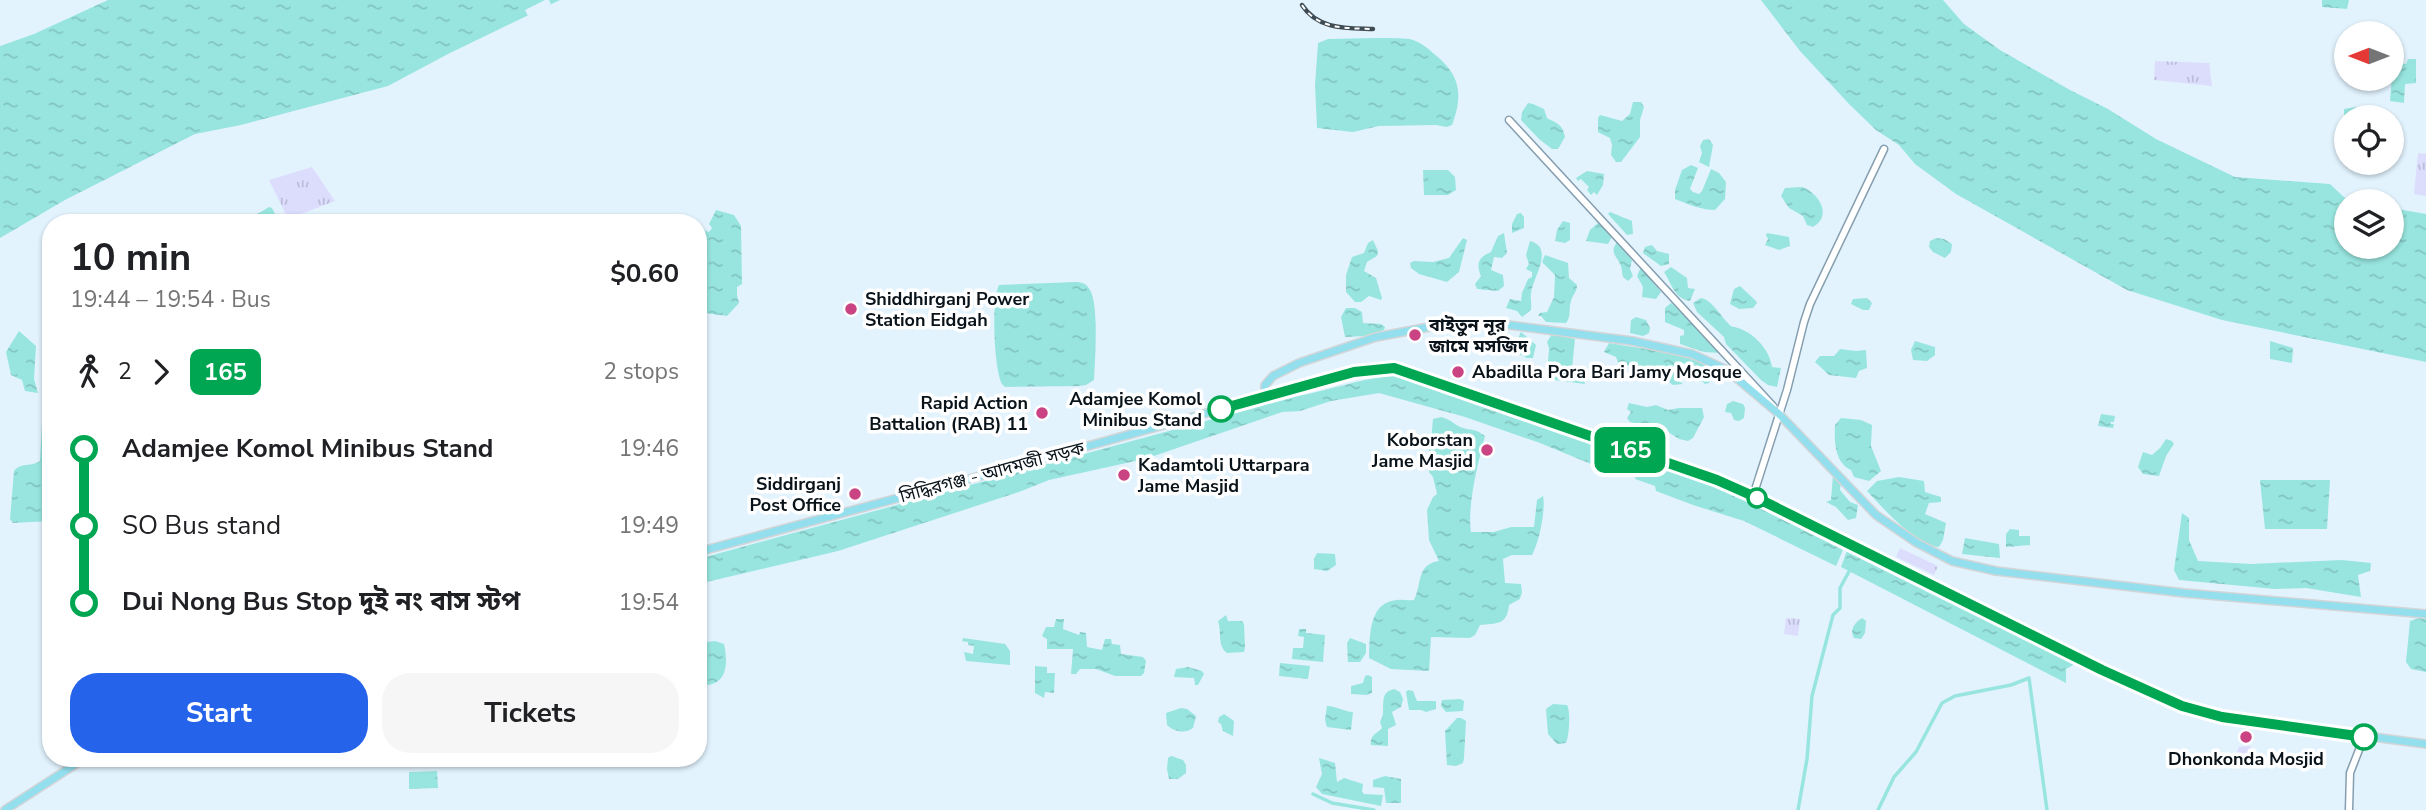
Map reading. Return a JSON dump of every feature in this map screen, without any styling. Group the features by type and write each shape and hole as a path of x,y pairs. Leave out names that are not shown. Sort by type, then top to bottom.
{"main road":[{"path":"1265,396 1265,385 1268,381 1289,367 1376,337 1456,322 1499,323 1595,335 1692,354 1727,370 1779,414 1876,515 1917,543 1952,561 1996,571 2171,592 2426,614"},
{"name":"সিদ্ধিরগঞ্জ - আদমজী সড়ক","path":"707,550 1354,372 1394,368 1717,480 2102,670 2182,706 2222,717 2426,744"},
{"path":"5,810 71,767"}],"street":[{"path":"1509,120 1758,388 1779,414"},
{"path":"1753,496 1811,304 1884,149"},
{"path":"2348,810 2350,773 2364,737"}],"green space":[{"path":"2155,61 2209,63 2212,86 2154,80"},
{"path":"2418,153 2426,154 2426,196 2414,194"},
{"path":"312,167 335,201 301,214 286,214 269,180"},
{"path":"1900,548 1938,566 1934,575 1896,557"},
{"path":"1786,618 1800,619 1798,636 1784,634"},
{"path":"2251,746 2245,761 2239,763 2234,758 2239,747"}],"water":[{"path":"108,0 560,0 388,86 241,125 195,134 65,200 0,238 0,46 34,34"},
{"path":"1761,0 1943,0 1964,24 2000,50 2108,109 2156,139 2235,177 2330,184 2335,189 2334,259 2404,259 2404,210 2426,214 2426,362 2222,320 2127,290 1956,194 1915,164 1899,145 1876,130 1800,51"},
{"path":"2322,0 2349,0 2347,9 2322,7"},
{"path":"1377,38 1416,41 1449,69 1457,85 1458,94 1452,125 1379,126 1353,132 1317,128 1315,85 1318,43 1328,39"},
{"path":"2408,59 2416,59 2416,83 2405,84 2404,103 2390,101 2391,91 2404,91"},
{"path":"1633,102 1641,102 1644,107 1640,120 1640,137 1621,162 1616,162 1611,155 1610,138 1598,132 1598,118 1600,115 1622,121 1630,114"},
{"path":"1528,103 1544,109 1547,118 1563,129 1565,137 1558,149 1552,149 1539,139 1521,120 1522,112"},
{"path":"1709,139 1713,145 1709,167 1699,162 1702,153 1700,146 1703,140"},
{"path":"1691,165 1698,168 1690,189 1693,192 1699,194 1702,191 1711,169 1719,173 1726,182 1725,199 1715,210 1675,199 1675,190 1682,170"},
{"path":"1423,170 1448,170 1455,177 1456,190 1448,195 1424,195"},
{"path":"1587,171 1604,174 1603,185 1597,195 1594,192 1591,195 1587,190 1589,187 1576,178"},
{"path":"1802,187 1814,194 1823,211 1819,222 1813,227 1807,225 1803,216 1789,208 1781,196 1785,188"},
{"path":"269,207 275,214 257,214"},
{"path":"716,210 734,215 741,226 742,284 737,287 739,303 727,316 707,313 707,231 712,228 709,224"},
{"path":"1610,212 1632,221 1633,234 1627,235 1608,214"},
{"path":"1521,213 1524,217 1524,228 1512,233 1512,224 1517,214"},
{"path":"1563,221 1570,223 1570,240 1565,243 1555,241 1557,230"},
{"path":"1598,223 1613,235 1608,244 1586,241 1590,230"},
{"path":"1504,233 1507,253 1502,258 1494,257 1491,270 1503,275 1504,286 1498,291 1477,289 1475,284 1481,276 1479,261 1491,252 1498,236"},
{"path":"1767,233 1789,237 1790,246 1779,250 1765,245"},
{"path":"1463,238 1467,240 1459,272 1447,282 1419,274 1411,268 1410,263 1414,261 1433,262 1449,258"},
{"path":"1936,238 1952,244 1951,252 1945,258 1929,247 1930,241"},
{"path":"1373,240 1378,251 1377,256 1367,262 1364,271 1376,278 1382,298 1381,300 1369,296 1361,302 1355,302 1346,292 1346,275 1352,257 1364,253 1368,243"},
{"path":"1530,241 1537,244 1542,256 1531,293 1531,310 1522,317 1517,311 1506,308 1510,299 1521,301 1528,279 1532,277 1532,272 1526,269 1529,264 1526,255"},
{"path":"1617,242 1632,260 1630,269 1633,276 1628,281 1623,277 1614,252"},
{"path":"1652,245 1657,251 1669,254 1669,264 1661,266 1643,253 1645,247"},
{"path":"1545,255 1568,263 1569,278 1577,285 1566,323 1546,322 1538,316 1547,312 1554,297 1555,275 1542,262"},
{"path":"1641,267 1661,292 1656,299 1642,297 1643,287 1637,276"},
{"path":"1671,267 1687,278 1688,288 1695,289 1690,301 1680,297 1671,285 1664,272"},
{"path":"1076,282 1087,286 1093,297 1096,334 1094,380 1079,386 1005,387 999,376 995,334 995,305 999,285"},
{"path":"1740,286 1756,301 1753,308 1739,309 1730,304 1734,289"},
{"path":"1701,298 1712,305 1730,326 1744,330 1760,343 1768,354 1772,367 1781,368 1777,387 1761,380 1726,344 1724,337 1697,312 1693,303"},
{"path":"1867,298 1872,303 1869,310 1851,304 1853,299"},
{"path":"1671,303 1710,339 1720,353 1704,352 1680,344 1680,336 1684,335 1684,330 1665,322 1665,308"},
{"path":"1346,308 1355,308 1362,312 1363,323 1381,324 1385,327 1384,330 1364,336 1345,337 1341,317"},
{"path":"1636,317 1646,320 1649,333 1643,336 1630,333 1631,320"},
{"path":"19,331 36,346 34,379 38,393 25,391 22,380 11,375 6,352"},
{"path":"1521,332 1536,345 1533,358 1527,358 1500,344 1501,333 1508,333 1511,339 1517,340"},
{"path":"1552,334 1575,339 1572,368 1581,369 1585,384 1555,380 1554,370 1548,362 1547,342"},
{"path":"1915,341 1935,347 1935,355 1927,361 1913,360 1911,350"},
{"path":"2270,341 2293,348 2292,363 2270,359"},
{"path":"1609,343 1677,355 1714,369 1709,383 1705,384 1702,381 1701,369 1683,363 1677,364 1675,375 1683,384 1673,385 1665,379 1659,368 1619,365 1616,357 1604,352"},
{"path":"1840,349 1866,350 1867,368 1859,371 1856,378 1829,375 1815,362 1820,356 1834,356"},
{"path":"1402,377 1523,418 1543,428 1629,455 1631,461 1627,473 1620,476 1540,443 1465,417 1379,393 1331,401 1300,411 1282,412 1154,456 1150,453 1149,458 1049,480 838,551 707,582 707,557 1298,396 1367,380"},
{"path":"1733,401 1743,404 1745,408 1744,418 1739,421 1734,420 1731,413 1725,412 1727,404"},
{"path":"1629,403 1647,407 1656,405 1668,410 1702,408 1704,417 1693,438 1688,441 1665,430 1630,422 1627,418 1631,412 1627,409"},
{"path":"2101,414 2115,416 2114,422 2110,422 2114,424 2113,428 2098,426"},
{"path":"1441,417 1485,436 1472,497 1471,532 1534,527 1537,500 1543,496 1541,526 1532,555 1512,555 1503,559 1505,583 1521,584 1522,592 1520,599 1509,605 1503,620 1480,625 1475,635 1470,638 1431,637 1429,671 1391,669 1369,658 1372,622 1381,607 1388,602 1414,600 1423,571 1427,566 1439,561 1429,540 1427,510 1437,494 1429,472 1429,443 1433,419"},
{"path":"1841,418 1861,420 1872,425 1871,446 1881,471 1869,481 1854,477 1839,457 1835,444 1835,425"},
{"path":"42,422 42,521 13,523 10,519 14,471 20,466 40,461"},
{"path":"2166,439 2174,444 2166,456 2159,476 2143,474 2138,467 2143,452 2152,455"},
{"path":"1645,457 1737,496 1839,546 1843,550 1836,566 1744,521 1656,491 1655,486 1635,479 1641,459"},
{"path":"1833,475 1841,482 1840,490 1850,502 1858,505 1856,518 1848,520 1836,507 1826,502 1831,500"},
{"path":"1899,477 1924,481 1925,492 1941,497 1941,502 1929,503 1925,514 1946,523 1939,547 1910,533 1867,491 1877,481"},
{"path":"2260,480 2330,480 2327,529 2265,529"},
{"path":"2182,513 2189,518 2189,540 2198,561 2251,564 2342,560 2371,563 2370,571 2358,575 2361,597 2306,588 2275,589 2179,580 2174,570"},
{"path":"2010,529 2019,530 2019,536 2030,536 2030,545 2006,547 2006,534"},
{"path":"1965,538 1999,544 2000,558 1962,554"},
{"path":"1848,548 2077,663 2066,669 2066,683 1841,567"},
{"path":"1317,553 1335,554 1336,565 1327,571 1314,569"},
{"path":"1226,615 1228,621 1242,621 1244,624 1244,652 1227,653 1222,647 1218,621"},
{"path":"1862,618 1866,621 1865,633 1861,639 1854,638 1854,626"},
{"path":"1056,619 1064,619 1063,629 1079,635 1080,632 1086,633 1087,647 1102,650 1105,639 1111,639 1112,644 1120,645 1121,654 1143,657 1146,661 1144,673 1141,676 1115,676 1096,669 1080,669 1076,674 1071,674 1073,649 1047,649 1047,639 1042,636 1046,627 1054,627"},
{"path":"2426,619 2426,672 2411,669 2406,662 2410,621"},
{"path":"1299,629 1306,629 1306,633 1325,635 1323,662 1292,659 1293,648 1303,648 1304,637 1298,636"},
{"path":"963,638 1005,644 1010,651 1010,665 966,661 964,652 973,654 974,646 962,641"},
{"path":"1350,638 1366,644 1366,653 1360,662 1348,662 1347,643"},
{"path":"707,642 724,644 726,661 720,679 707,685"},
{"path":"1280,663 1310,666 1308,679 1279,676"},
{"path":"1035,666 1047,667 1047,673 1055,673 1054,693 1045,692 1044,698 1035,693"},
{"path":"1188,667 1204,674 1198,685 1195,685 1194,678 1174,677 1176,669"},
{"path":"1368,675 1372,677 1372,693 1351,694 1351,686 1363,683"},
{"path":"1394,689 1400,692 1403,699 1401,707 1392,712 1396,725 1388,729 1388,746 1371,745 1373,736 1382,728 1380,722 1385,694"},
{"path":"1408,690 1413,691 1417,701 1436,701 1436,709 1426,712 1409,710"},
{"path":"1442,700 1464,701 1463,711 1446,712 1441,706"},
{"path":"1553,704 1567,705 1568,708 1566,743 1557,744 1548,734 1546,709"},
{"path":"1327,706 1353,712 1351,730 1327,727"},
{"path":"1181,708 1196,716 1193,728 1183,732 1167,725 1166,713"},
{"path":"1224,714 1234,721 1233,736 1223,731 1218,722 1219,717"},
{"path":"1457,718 1466,721 1463,763 1456,766 1447,765 1445,731"},
{"path":"1171,756 1183,760 1186,765 1186,773 1178,779 1169,779 1167,769 1168,758"},
{"path":"1319,758 1335,763 1337,782 1344,778 1363,784 1364,794 1383,795 1381,806 1322,794 1316,787 1322,774"},
{"path":"437,771 438,788 409,789 409,772"},
{"path":"1385,776 1401,779 1401,803 1386,803 1384,788 1373,787 1373,780"}],"pier":[{"path":"549,0 551,4 547,7 549,11 544,8 528,16 525,10"}],"waterway":[{"path":"1626,463 1642,468"},
{"path":"1798,810 1807,759 1812,696 1833,615 1840,608 1840,588 1851,568"},
{"path":"1878,810 1894,777 1916,752 1942,703 1955,696 2011,685 2029,678 2047,810"},
{"path":"1313,794 1332,803 1374,810"}],"railway":[{"path":"1302,5 1316,19 1325,23 1343,28 1373,29"}],"bus line":[{"name":"165","path":"1221,409 1354,372 1394,368 1717,480 2102,670 2182,706 2222,717 2364,737"}],"place":[{"name":"Shiddhirganj Power Station Eidgah","path":"851,309"},
{"name":"বাইতুন নূর জামে মসজিদ","path":"1415,335"},
{"name":"Abadilla Pora Bari Jamy Mosque","path":"1458,372"},
{"name":"Adamjee Komol Minibus Stand","path":"1221,409"},
{"name":"Rapid Action Battalion (RAB) 11","path":"1042,413"},
{"name":"Koborstan Jame Masjid","path":"1487,450"},
{"name":"Kadamtoli Uttarpara Jame Masjid","path":"1124,475"},
{"name":"Siddirganj Post Office","path":"855,494"},
{"name":"Dhonkonda Mosjid","path":"2246,737"}]}
